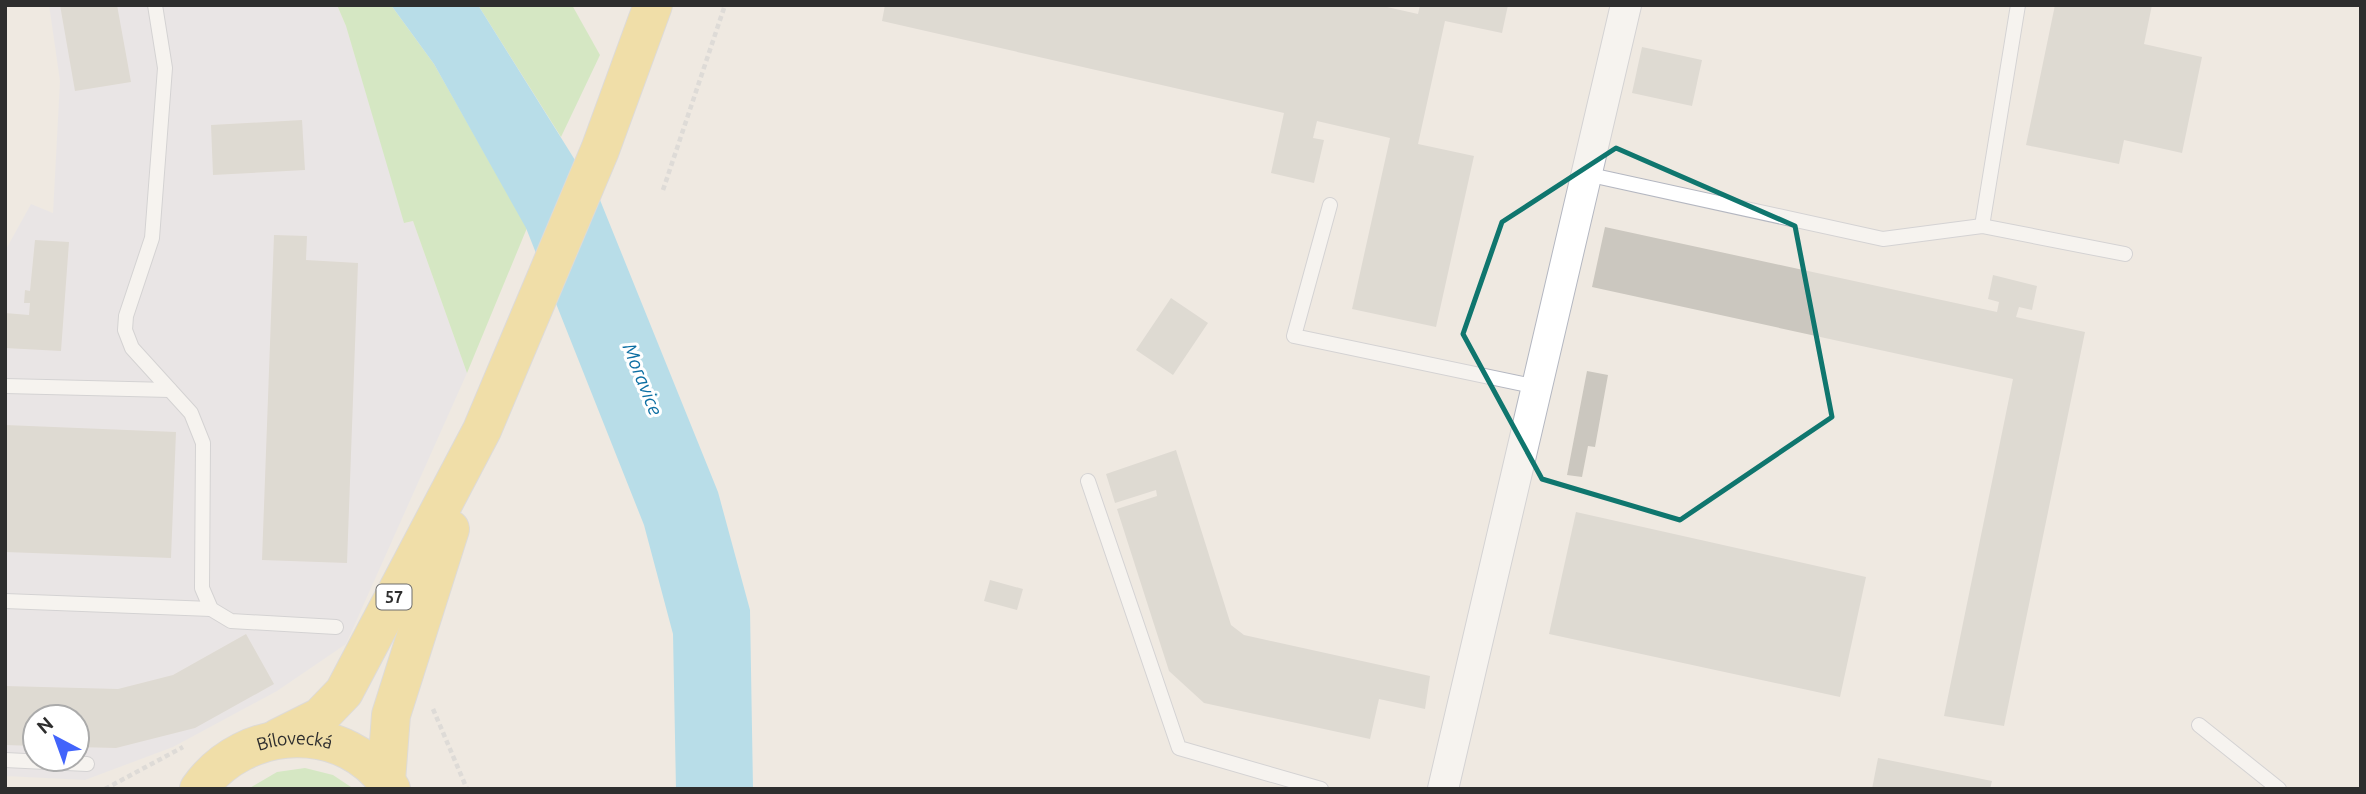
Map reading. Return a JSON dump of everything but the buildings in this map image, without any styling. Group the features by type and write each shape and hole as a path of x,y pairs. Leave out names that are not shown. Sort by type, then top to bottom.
{"main road":[{"name":"57","path":"278,738 320,717 344,692 482,430 595,163 653,5"},
{"name":"57","path":"389,785 391,715 482,430"},
{"name":"Bílovecká","path":"199,789 230,757 245,748 278,738 310,738 340,746 365,760 389,785"}],"street":[{"path":"1443,789 1626,5"}],"lane":[{"path":"155,5 164,68 152,238 126,317 125,330 132,348 191,414 203,443 202,588 211,609"},
{"path":"1982,226 2018,5"},
{"path":"1586,174 1883,239 1982,226 2125,254"},
{"path":"1330,205 1294,336 1537,387"},
{"path":"5,386 170,390"},
{"path":"1088,481 1179,748 1321,789"},
{"path":"5,601 211,609 231,621 335,626"},
{"path":"2199,724 2279,789"}],"path":[{"path":"663,190 725,5"},
{"path":"124,780 125,789"}],"highlighted area":[{"path":"1616,148 1795,226 1832,417 1680,520 1542,479 1463,334 1502,222"}],"shaded area":[{"path":"49,5 337,5 346,26 405,223 413,221 467,373 346,644 277,691 173,747 85,780 5,776 5,251 31,204 53,213 60,81"}],"green space":[{"path":"337,5 391,5 434,64 527,228 467,373 413,221 404,223 346,26"},
{"path":"478,5 572,5 600,55 561,137"},
{"path":"305,768 333,775 354,789 248,789 277,772"}],"water":[{"name":"Moravice","path":"391,5 478,5 600,200 718,492 750,610 753,789 676,789 673,634 644,525 526,228 434,64"}]}
